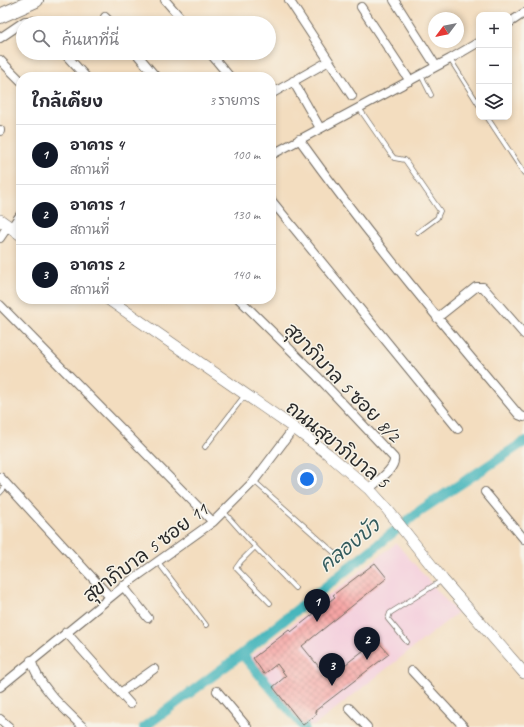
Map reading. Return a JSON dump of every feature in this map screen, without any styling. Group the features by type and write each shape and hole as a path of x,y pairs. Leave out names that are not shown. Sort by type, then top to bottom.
{"highway":[{"path":"0,16 36,0"}],"street":[{"path":"165,0 179,16"},
{"path":"289,0 352,96"},
{"path":"394,0 436,66"},
{"path":"361,7 410,81"},
{"path":"512,21 524,13"},
{"path":"0,38 16,27"},
{"path":"276,152 410,81 476,44"},
{"path":"0,60 16,76"},
{"path":"70,60 81,72"},
{"path":"142,60 152,72"},
{"path":"216,60 226,72"},
{"path":"276,91 329,61"},
{"path":"293,81 320,128"},
{"path":"299,139 332,185 437,318 519,415 524,416"},
{"path":"276,206 458,429"},
{"path":"0,238 7,225 16,218"},
{"path":"7,225 16,232"},
{"path":"437,318 476,287 483,287 524,334"},
{"name":"ถนนสุขาภิบาล 5","path":"115,304 294,428 328,454 368,489 387,509 444,580 524,674"},
{"name":"สุขาภิบาล 5 ซอย 8/2","path":"243,304 317,376 394,458 394,464 368,489"},
{"path":"0,305 213,522"},
{"name":"สุขาภิบาล 5 ซอย 11","path":"0,687 123,586 213,522 254,481 294,428"},
{"path":"0,477 110,597"},
{"path":"485,492 524,539"},
{"path":"123,586 148,618"},
{"path":"66,632 130,704"},
{"path":"31,660 34,671 41,681 83,727"},
{"path":"120,693 154,669"},
{"path":"412,671 464,727"},
{"path":"217,691 246,727"},
{"path":"349,708 367,727"},
{"path":"0,719 9,727"}],"lane":[{"path":"450,59 476,100"},
{"path":"421,75 431,95"},
{"path":"359,108 390,154 394,158 405,160 440,211 438,218 418,232"},
{"path":"489,120 524,173"},
{"path":"204,447 245,394"},
{"path":"254,481 339,557"},
{"path":"0,493 7,485"},
{"path":"224,512 255,547 295,588"},
{"path":"255,547 236,568 270,603"},
{"path":"158,562 206,625"},
{"path":"407,642 388,619 390,613 444,580"}],"shaded area":[{"path":"396,543 457,613 314,726 303,725 250,657"}],"building":[{"path":"375,563 387,578 302,646 328,678 377,640 389,654 315,711 317,714 303,725 273,687 286,676 277,664 264,674 253,658 289,630 291,632 335,597 333,595"}],"waterway":[{"name":"คลองบัว","path":"144,727 242,654 421,510 524,442"},
{"path":"242,654 304,727"}],"place":[{"name":"อาคาร 4","path":"317,622"},
{"name":"อาคาร 1","path":"367,660"},
{"name":"อาคาร 2","path":"332,686"}]}
